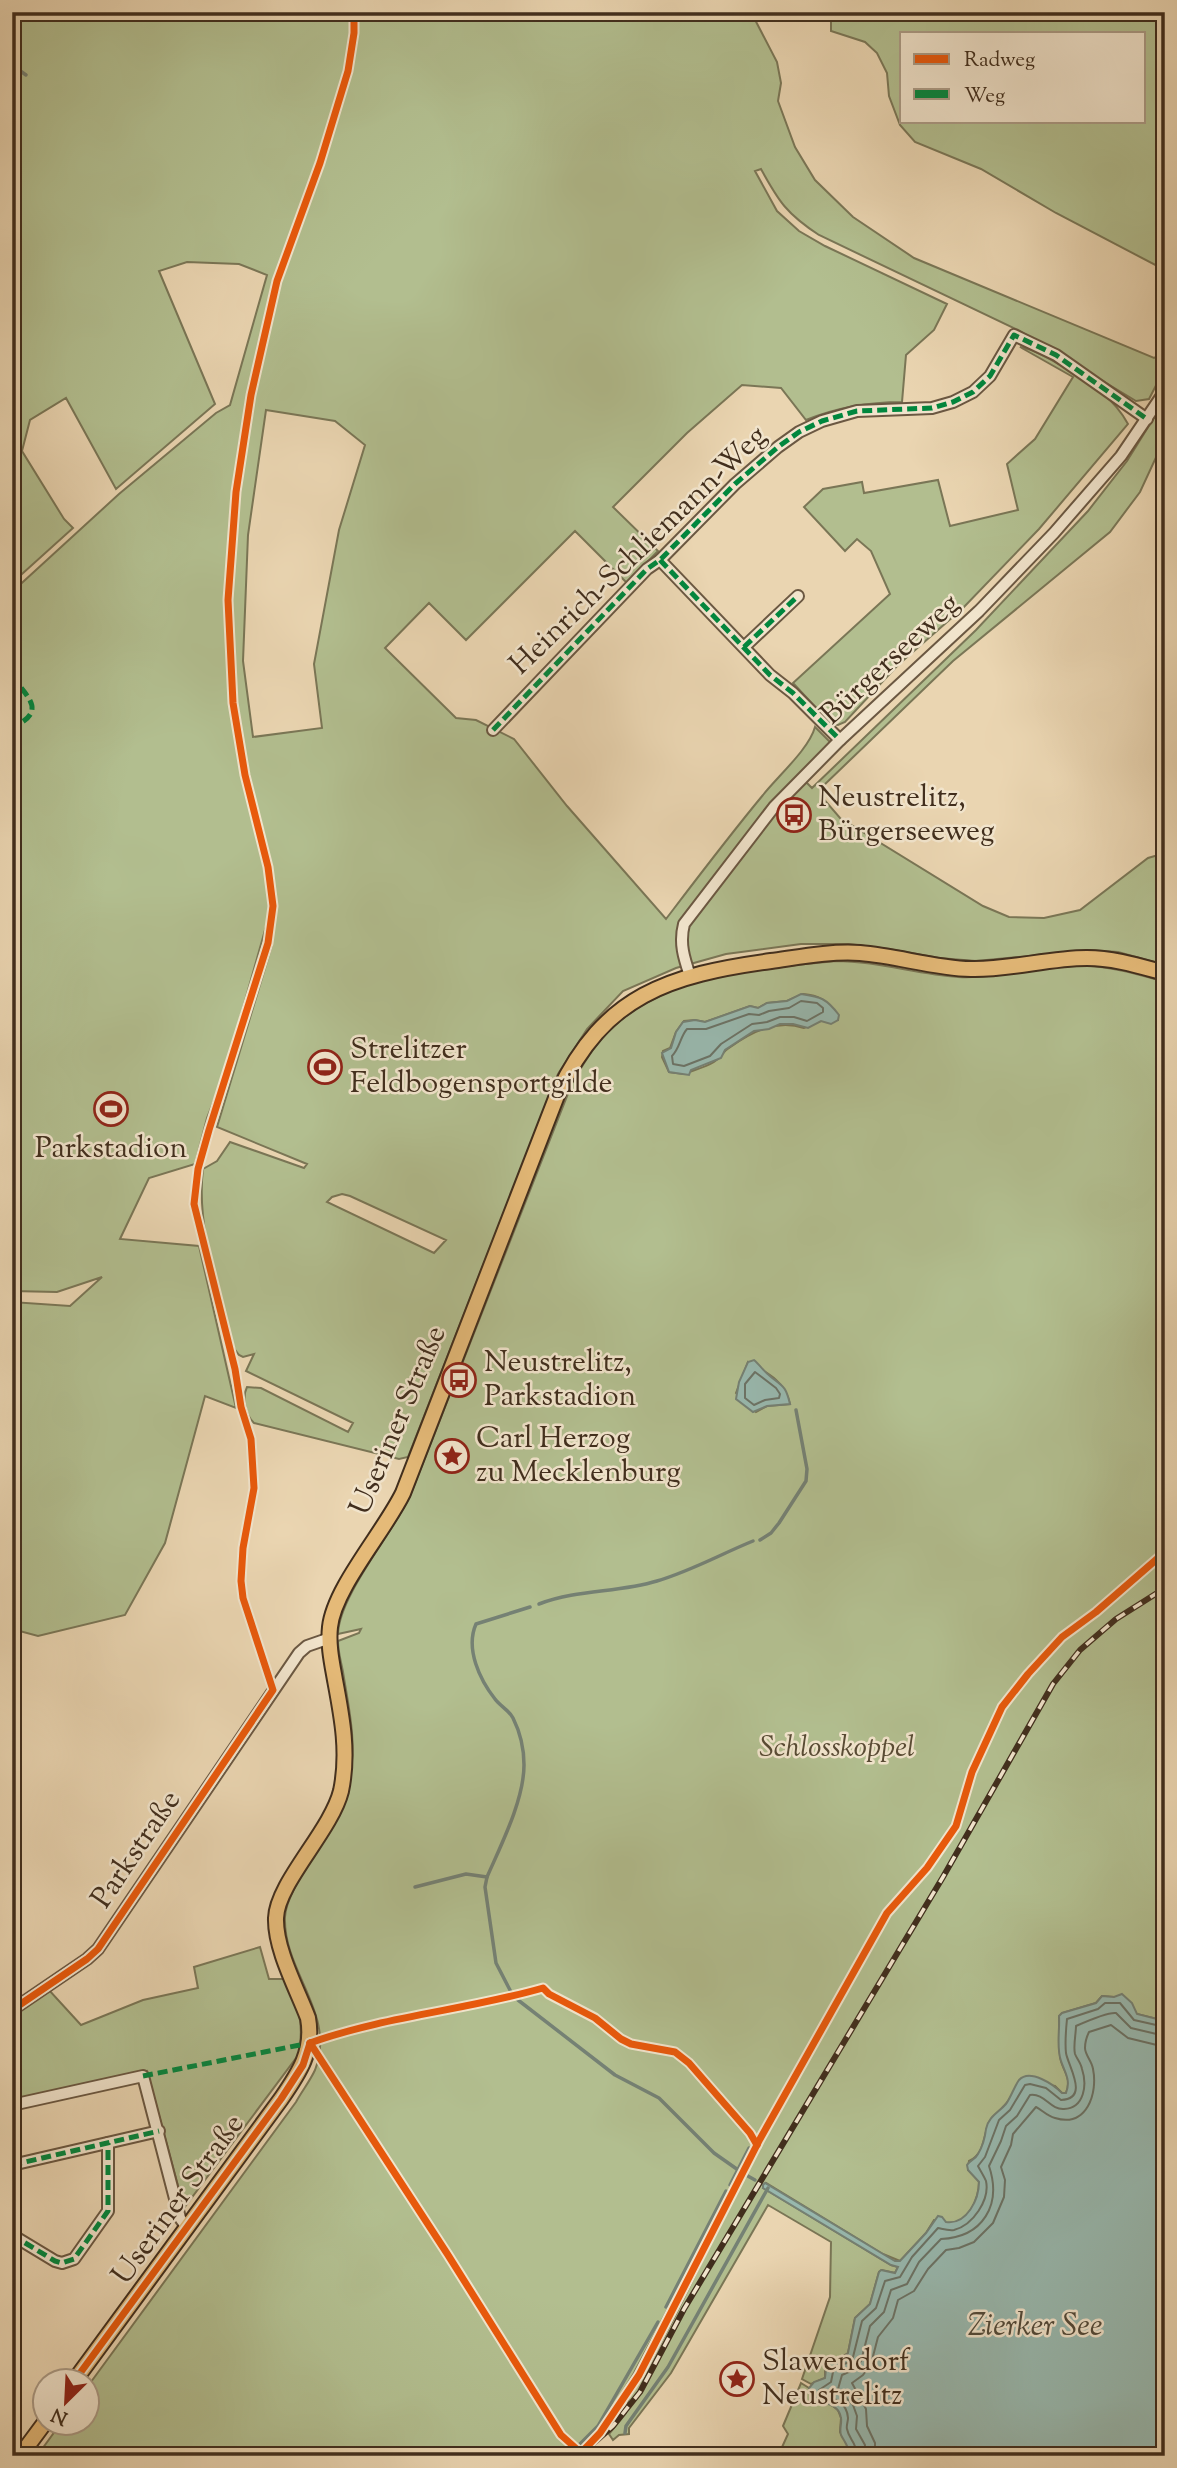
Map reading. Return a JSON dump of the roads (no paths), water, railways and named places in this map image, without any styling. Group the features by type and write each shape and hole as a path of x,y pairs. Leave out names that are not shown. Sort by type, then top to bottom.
{"main road":[{"name":"Useriner Straße","path":"86,2366 287,2091 307,2054 311,2031 281,1945 276,1914 283,1895 327,1824 341,1791 345,1753 344,1727 330,1638 331,1621 337,1602 386,1524 402,1493 565,1077 593,1035 620,1010 648,993 690,976 749,964 849,953 966,969 1090,958 1124,962 1165,974"},
{"path":"20,2456 35,2436"}],"street":[{"name":"Heinrich-Schliemann-Weg","path":"493,730 647,569 660,560 727,491 778,447 799,432 822,421 858,411 932,408 953,402 973,391 990,376 1014,335 1056,355 1147,419"},
{"name":"Bürgerseeweg","path":"690,976 681,936 690,914 775,807 840,740 952,637 1031,559 1101,480 1165,391"},
{"path":"660,560 744,647 840,740"},
{"path":"744,647 798,596"},
{"name":"Parkstraße","path":"12,2010 98,1949 299,1653 307,1646 330,1638"},
{"path":"12,2105 143,2076 180,2218 187,2228"},
{"path":"12,2165 159,2131"},
{"path":"12,2235 55,2261 69,2262 74,2259 108,2211 108,2143"}],"water":[{"path":"801,994 818,997 827,1002 839,1015 838,1020 831,1024 821,1021 808,1028 780,1024 754,1031 725,1050 721,1058 691,1070 689,1075 669,1072 662,1053 671,1048 676,1032 683,1022 705,1022 750,1006 758,1008 767,1003 787,1001"},
{"path":"754,1360 784,1388 790,1404 767,1406 753,1412 736,1399 739,1382 748,1362"},
{"name":"Zierker See","path":"1122,1994 1132,2003 1137,2014 1165,2021 1165,2456 849,2456 848,2447 840,2433 840,2413 833,2406 810,2395 809,2388 814,2382 825,2378 827,2360 844,2357 848,2353 855,2318 870,2304 879,2272 881,2270 895,2273 898,2267 763,2188 763,2185 765,2183 895,2261 900,2261 938,2216 946,2222 953,2222 970,2210 977,2196 979,2182 967,2165 980,2151 989,2121 1006,2104 1019,2080 1035,2077 1066,2093 1068,2080 1059,2050 1059,2016 1096,2003 1102,1996 1114,1997"}],"waterway":[{"path":"12,65 26,75"},
{"path":"760,1540 771,1533 779,1523 806,1481 807,1469 796,1410"},
{"path":"539,1604 568,1596 657,1581 753,1541"},
{"path":"511,1992 496,1963 485,1887 520,1793 523,1753 513,1718 495,1699 479,1674 472,1644 476,1624 530,1607"},
{"path":"415,1887 466,1874 487,1877"},
{"path":"518,2000 615,2075 659,2098 714,2153 741,2172"},
{"path":"730,2185 749,2148"},
{"path":"746,2175 755,2180"},
{"path":"625,2433 626,2426 668,2367 768,2188"},
{"path":"666,2307 726,2191"},
{"path":"580,2444 598,2426 658,2322"}],"railway":[{"path":"579,2456 613,2426 640,2392 684,2309 943,1877 1053,1684 1080,1650 1116,1619 1165,1588"}],"place":[{"name":"Neustrelitz, Bürgerseeweg","path":"794,815"},
{"name":"Strelitzer Feldbogensportgilde","path":"325,1067"},
{"name":"Parkstadion","path":"111,1109"},
{"name":"Neustrelitz, Parkstadion","path":"459,1380"},
{"name":"Carl Herzog zu Mecklenburg","path":"452,1456"},
{"name":"Slawendorf Neustrelitz","path":"737,2379"}],"park label":[{"name":"Schlosskoppel","path":"837,1748"}]}
